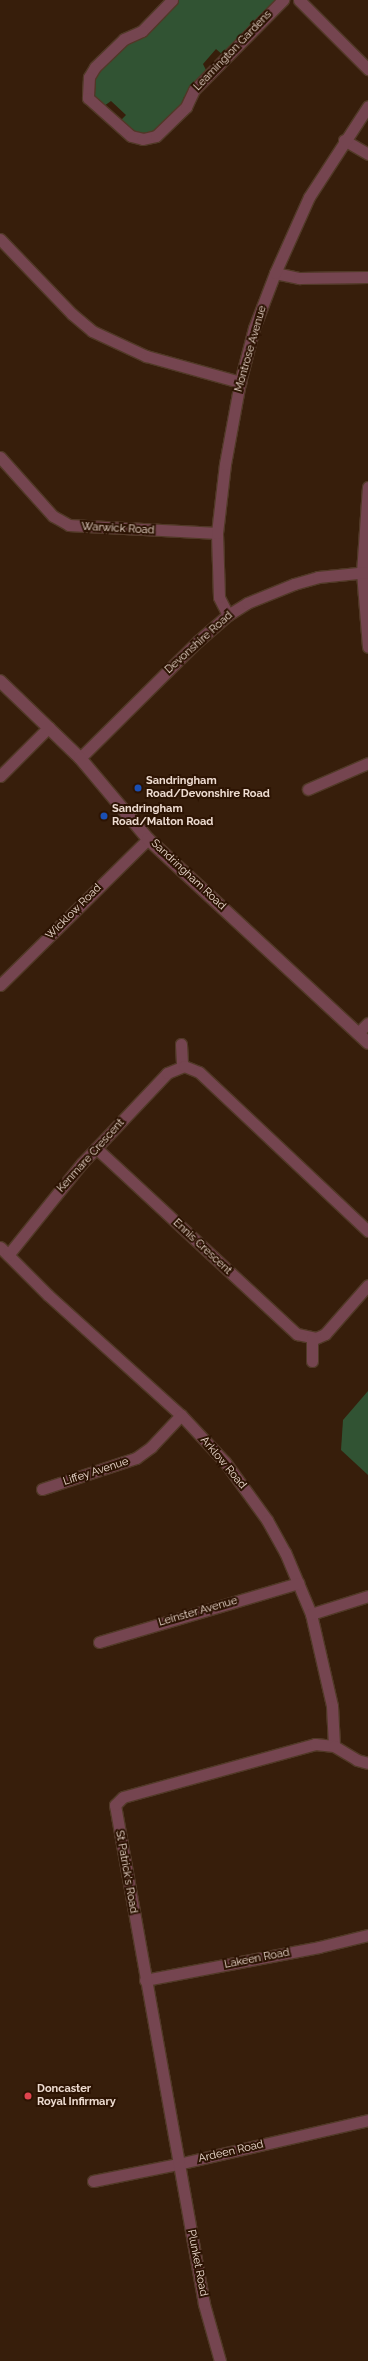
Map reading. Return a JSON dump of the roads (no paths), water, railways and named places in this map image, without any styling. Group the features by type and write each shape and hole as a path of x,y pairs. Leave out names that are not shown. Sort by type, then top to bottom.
{"street":[{"name":"Leamington Gardens","path":"172,0 142,31 124,39 95,67 89,77 88,98 131,136 143,139 156,136 186,107 194,90 283,0"},
{"path":"299,0 368,69"},
{"name":"Montrose Avenue","path":"228,615 219,597 217,533 225,464 240,382 254,328 275,273 309,197 344,140 368,106"},
{"path":"344,140 368,154"},
{"path":"0,239 72,314 92,331 146,356 240,382"},
{"path":"275,273 299,278 368,277"},
{"name":"Warwick Road","path":"0,457 53,516 69,525 217,533"},
{"path":"368,487 365,572 368,647"},
{"name":"Devonshire Road","path":"80,758 198,641 228,615 247,603 294,584 318,577 365,572"},
{"name":"Sandringham Road","path":"0,681 80,758 148,839 368,1042"},
{"path":"0,776 49,727"},
{"path":"308,789 368,763"},
{"name":"Wicklow Road","path":"0,985 148,839"},
{"path":"358,1033 368,1023"},
{"path":"181,1044 182,1066 192,1067 199,1072 368,1231"},
{"name":"Kenmare Crescent","path":"4,1251 96,1148 167,1073 182,1066"},
{"name":"Ennis Crescent","path":"96,1148 288,1327 297,1334 312,1338"},
{"name":"Arklow Road","path":"4,1251 181,1415 225,1462 267,1520 285,1552 311,1614 332,1706 334,1746"},
{"path":"312,1361 312,1338 325,1334 368,1285"},
{"name":"Liffey Avenue","path":"42,1489 136,1458 151,1447 181,1415"},
{"name":"Leinster Avenue","path":"98,1642 298,1583"},
{"path":"311,1614 368,1596"},
{"name":"St Patrick's Road","path":"178,2164 115,1813 118,1800 315,1744 334,1746"},
{"path":"334,1746 357,1760 368,1763"},
{"name":"Lakeen Road","path":"145,1980 274,1956 368,1934"},
{"name":"Ardeen Road","path":"93,2181 178,2164 368,2120"},
{"name":"Plunket Road","path":"178,2164 209,2329 220,2361"}],"place":[{"name":"Sandringham Road/Devonshire Road","path":"138,788"},
{"name":"Sandringham Road/Malton Road","path":"104,816"},
{"name":"Doncaster Royal Infirmary","path":"28,2096"}]}
